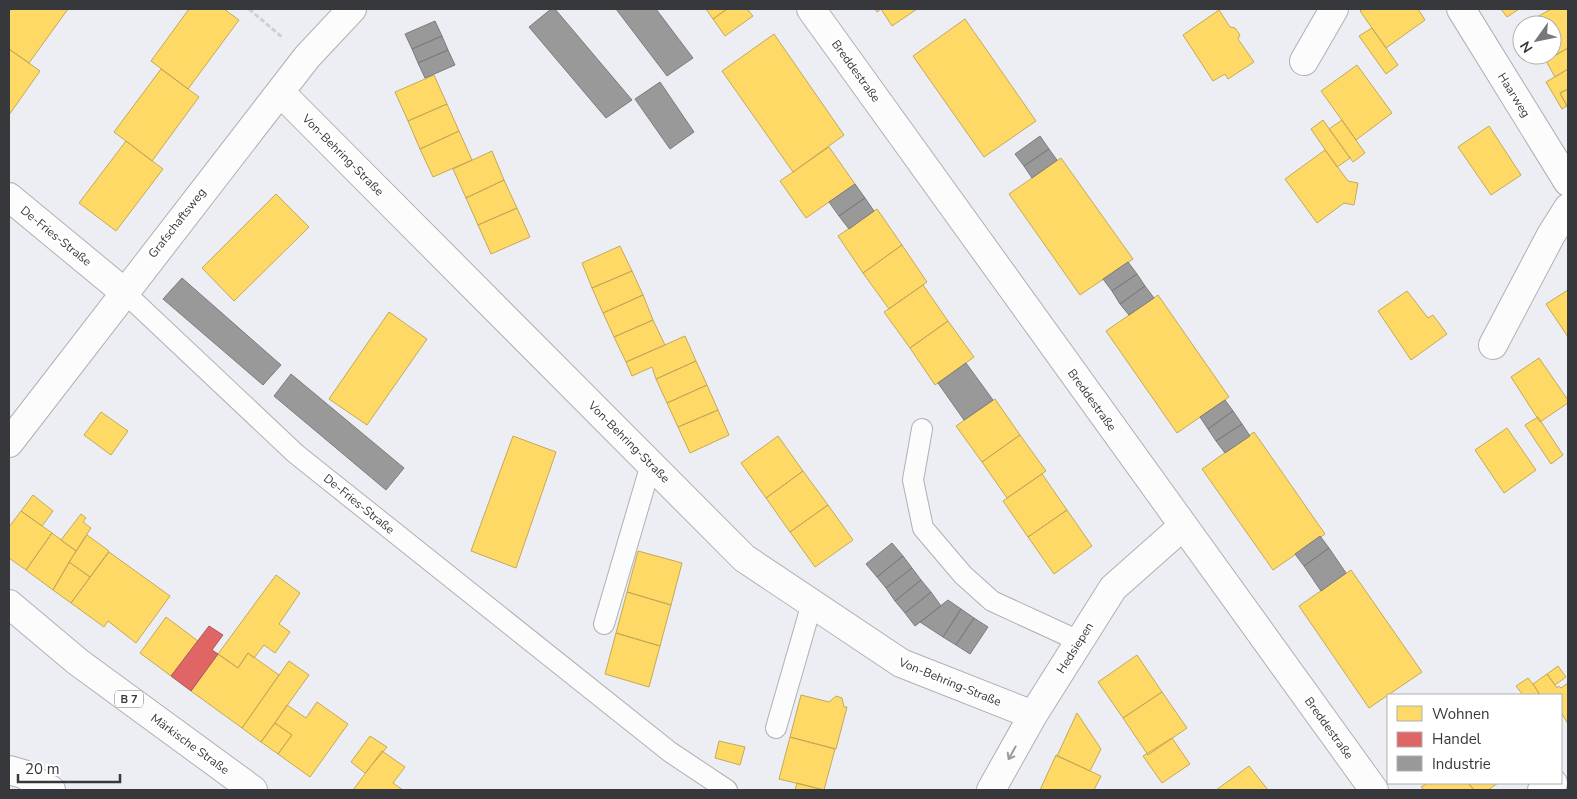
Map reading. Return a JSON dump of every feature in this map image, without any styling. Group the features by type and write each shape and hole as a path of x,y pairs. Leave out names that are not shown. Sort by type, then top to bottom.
{"street":[{"name":"Grafschaftsweg","path":"9,443 307,57 352,9"},
{"name":"Breddestraße","path":"811,9 1374,790"},
{"path":"1304,61 1334,9"},
{"name":"Haarweg","path":"1460,9 1568,182"},
{"name":"Von-Behring-Straße","path":"280,92 744,558 901,663 1033,715"},
{"name":"De-Fries-Straße","path":"9,197 124,292"},
{"path":"1493,345 1551,235 1568,208"},
{"name":"Hedsiepen","path":"991,790 1033,715 1113,588 1183,526"},
{"name":"Märkische Straße","path":"9,604 78,662 253,790"},
{"path":"9,770 23,774 51,790"}],"lane":[{"name":"De-Fries-Straße","path":"124,292 296,454 670,752 727,790"},
{"path":"922,429 913,480 923,528 962,575 992,601 1080,641"},
{"path":"604,624 651,464"},
{"path":"776,728 812,603"}],"path":[{"path":"249,9 307,57"}],"building: Wohnen":[{"path":"11,9 68,9 29,63 9,49 9,12"},
{"path":"189,9 224,9 239,20 188,89 151,61"},
{"path":"706,9 727,9 713,19"},
{"path":"727,9 747,9 753,16 725,36 713,19"},
{"path":"881,9 917,9 892,26"},
{"path":"1363,9 1418,9 1425,20 1386,48 1360,11"},
{"path":"1501,9 1519,9 1507,17"},
{"path":"1551,9 1568,9 1568,48 1562,51 1562,15 1540,15"},
{"path":"1219,10 1230,27 1235,28 1240,35 1238,39 1254,62 1228,79 1225,74 1213,81 1183,35"},
{"path":"965,19 1036,121 984,157 913,56"},
{"path":"1372,28 1398,65 1386,74 1359,36"},
{"path":"774,34 844,135 793,172 722,71"},
{"path":"1568,48 1568,69 1555,77 1548,65 1562,65 1562,52"},
{"path":"9,49 40,71 9,115"},
{"path":"1357,65 1392,113 1356,140 1321,91"},
{"path":"161,69 199,97 152,161 114,132"},
{"path":"1568,69 1568,89 1560,93 1567,106 1562,109 1546,82"},
{"path":"434,75 447,104 408,121 395,92"},
{"path":"1568,89 1568,108 1560,93"},
{"path":"447,104 459,131 420,149 408,121"},
{"path":"1323,120 1350,158 1337,167 1311,129"},
{"path":"1342,120 1365,153 1353,162 1329,129"},
{"path":"1489,126 1521,175 1491,195 1458,147"},
{"path":"459,131 472,160 433,177 420,149"},
{"path":"126,141 163,169 116,231 79,203"},
{"path":"829,147 855,184 806,218 780,181"},
{"path":"1325,150 1348,181 1358,183 1354,205 1344,203 1317,223 1285,179"},
{"path":"492,151 504,180 466,198 453,169"},
{"path":"1061,158 1133,259 1080,295 1009,194"},
{"path":"504,180 517,208 478,225 466,198"},
{"path":"276,194 309,227 234,301 202,268"},
{"path":"517,208 530,237 491,254 478,225"},
{"path":"877,209 902,245 863,273 838,236"},
{"path":"902,245 927,282 889,309 863,273"},
{"path":"620,246 632,271 592,288 582,263"},
{"path":"632,271 643,295 603,313 592,288"},
{"path":"923,285 948,321 910,348 884,312"},
{"path":"1568,290 1568,337 1546,304"},
{"path":"1407,291 1428,318 1433,315 1447,334 1411,360 1378,311"},
{"path":"643,295 653,320 614,337 603,313"},
{"path":"1158,295 1229,397 1177,433 1106,331"},
{"path":"389,312 427,339 367,425 329,399"},
{"path":"653,320 665,345 626,362 614,337"},
{"path":"948,321 974,357 935,385 910,348"},
{"path":"685,336 696,361 656,379 652,367 632,376 626,362"},
{"path":"1539,358 1568,400 1568,403 1540,422 1511,377"},
{"path":"696,361 707,385 667,403 656,379"},
{"path":"707,385 718,410 678,427 667,403"},
{"path":"995,399 1020,435 982,462 956,426"},
{"path":"718,410 729,435 690,453 678,427"},
{"path":"101,412 128,431 111,455 84,435"},
{"path":"1538,417 1563,455 1551,464 1525,425"},
{"path":"1507,428 1536,470 1504,493 1475,450"},
{"path":"1254,432 1325,534 1273,570 1202,469"},
{"path":"1020,435 1046,471 1007,498 982,462"},
{"path":"513,436 556,452 516,568 471,551"},
{"path":"778,436 803,471 766,498 741,463"},
{"path":"803,471 828,505 790,532 766,498"},
{"path":"1042,474 1067,510 1028,537 1003,501"},
{"path":"33,495 53,511 42,526 21,511"},
{"path":"828,505 853,540 815,567 790,532"},
{"path":"1067,510 1092,546 1054,574 1028,537"},
{"path":"21,511 52,533 26,570 9,558 9,527"},
{"path":"81,514 86,518 83,522 91,528 76,551 61,540"},
{"path":"52,533 76,551 53,590 26,570"},
{"path":"87,535 109,551 90,577 69,562"},
{"path":"638,551 682,563 671,605 627,592"},
{"path":"109,552 170,596 136,643 108,621 104,627 71,603"},
{"path":"69,562 90,577 71,603 53,590"},
{"path":"1351,570 1422,672 1369,708 1299,606"},
{"path":"276,575 300,593 279,624 290,632 275,653 264,645 254,658 248,653 238,668 218,654"},
{"path":"627,592 671,605 660,646 616,633"},
{"path":"166,617 198,641 171,676 140,653"},
{"path":"616,633 660,646 649,687 605,674"},
{"path":"248,653 279,675 242,728 191,691 218,654 238,668"},
{"path":"1137,655 1162,692 1123,718 1098,682"},
{"path":"289,661 309,675 261,742 242,728"},
{"path":"1558,666 1566,677 1555,685 1547,674"},
{"path":"1547,674 1557,688 1559,686 1561,688 1568,683 1568,724 1562,714 1562,694 1539,694 1533,684"},
{"path":"1528,678 1539,694 1522,694 1516,686"},
{"path":"1162,692 1187,728 1148,755 1123,718"},
{"path":"801,695 829,702 836,696 842,698 844,707 847,707 836,749 790,737"},
{"path":"317,702 348,724 310,777 278,754 292,735 275,723 287,705 306,718"},
{"path":"1077,713 1101,749 1090,771 1057,756"},
{"path":"275,723 292,735 278,754 261,742"},
{"path":"370,736 387,747 365,773 351,762"},
{"path":"790,737 835,749 824,790 779,779"},
{"path":"1172,738 1190,764 1162,783 1143,756"},
{"path":"719,741 745,747 740,765 715,758"},
{"path":"382,751 405,767 393,783 403,790 353,790"},
{"path":"1056,755 1101,776 1094,790 1040,790"},
{"path":"1249,766 1268,790 1216,790"},
{"path":"797,783 824,790 795,790"},
{"path":"1426,784 1469,784 1474,790 1424,790 1421,787"},
{"path":"1469,784 1497,784 1488,790 1474,790"}],"building: Handel":[{"path":"209,626 223,635 212,650 218,654 191,691 171,676"}],"building: Industrie":[{"path":"551,9 555,9 632,100 606,118 529,27"},
{"path":"616,9 656,9 693,58 667,76"},
{"path":"435,21 442,36 412,49 405,34"},
{"path":"442,36 448,50 418,63 412,49"},
{"path":"448,50 455,65 425,78 418,63"},
{"path":"660,82 694,132 670,149 635,99"},
{"path":"1040,136 1049,149 1024,166 1015,154"},
{"path":"1049,149 1057,160 1032,178 1024,166"},
{"path":"855,184 865,198 839,216 829,202"},
{"path":"865,198 874,211 849,229 839,216"},
{"path":"1128,262 1137,274 1112,291 1103,279"},
{"path":"1137,274 1145,286 1120,304 1112,291"},
{"path":"182,278 281,365 263,385 163,299"},
{"path":"1145,286 1154,298 1129,315 1120,304"},
{"path":"966,363 993,400 964,420 938,383"},
{"path":"291,374 404,468 386,490 274,396"},
{"path":"1225,400 1233,411 1208,429 1200,417"},
{"path":"1233,411 1242,424 1216,441 1208,429"},
{"path":"1242,424 1250,436 1225,453 1216,441"},
{"path":"1320,536 1329,548 1304,566 1295,554"},
{"path":"892,543 903,556 877,577 866,564"},
{"path":"1329,548 1346,573 1321,591 1304,566"},
{"path":"903,556 912,568 886,588 877,577"},
{"path":"912,568 921,580 895,601 886,588"},
{"path":"921,580 931,592 905,613 895,601"},
{"path":"931,592 941,606 915,626 905,613"},
{"path":"948,600 961,609 943,637 920,622"},
{"path":"961,609 974,618 956,645 943,637"},
{"path":"974,618 988,627 970,654 956,645"}]}
